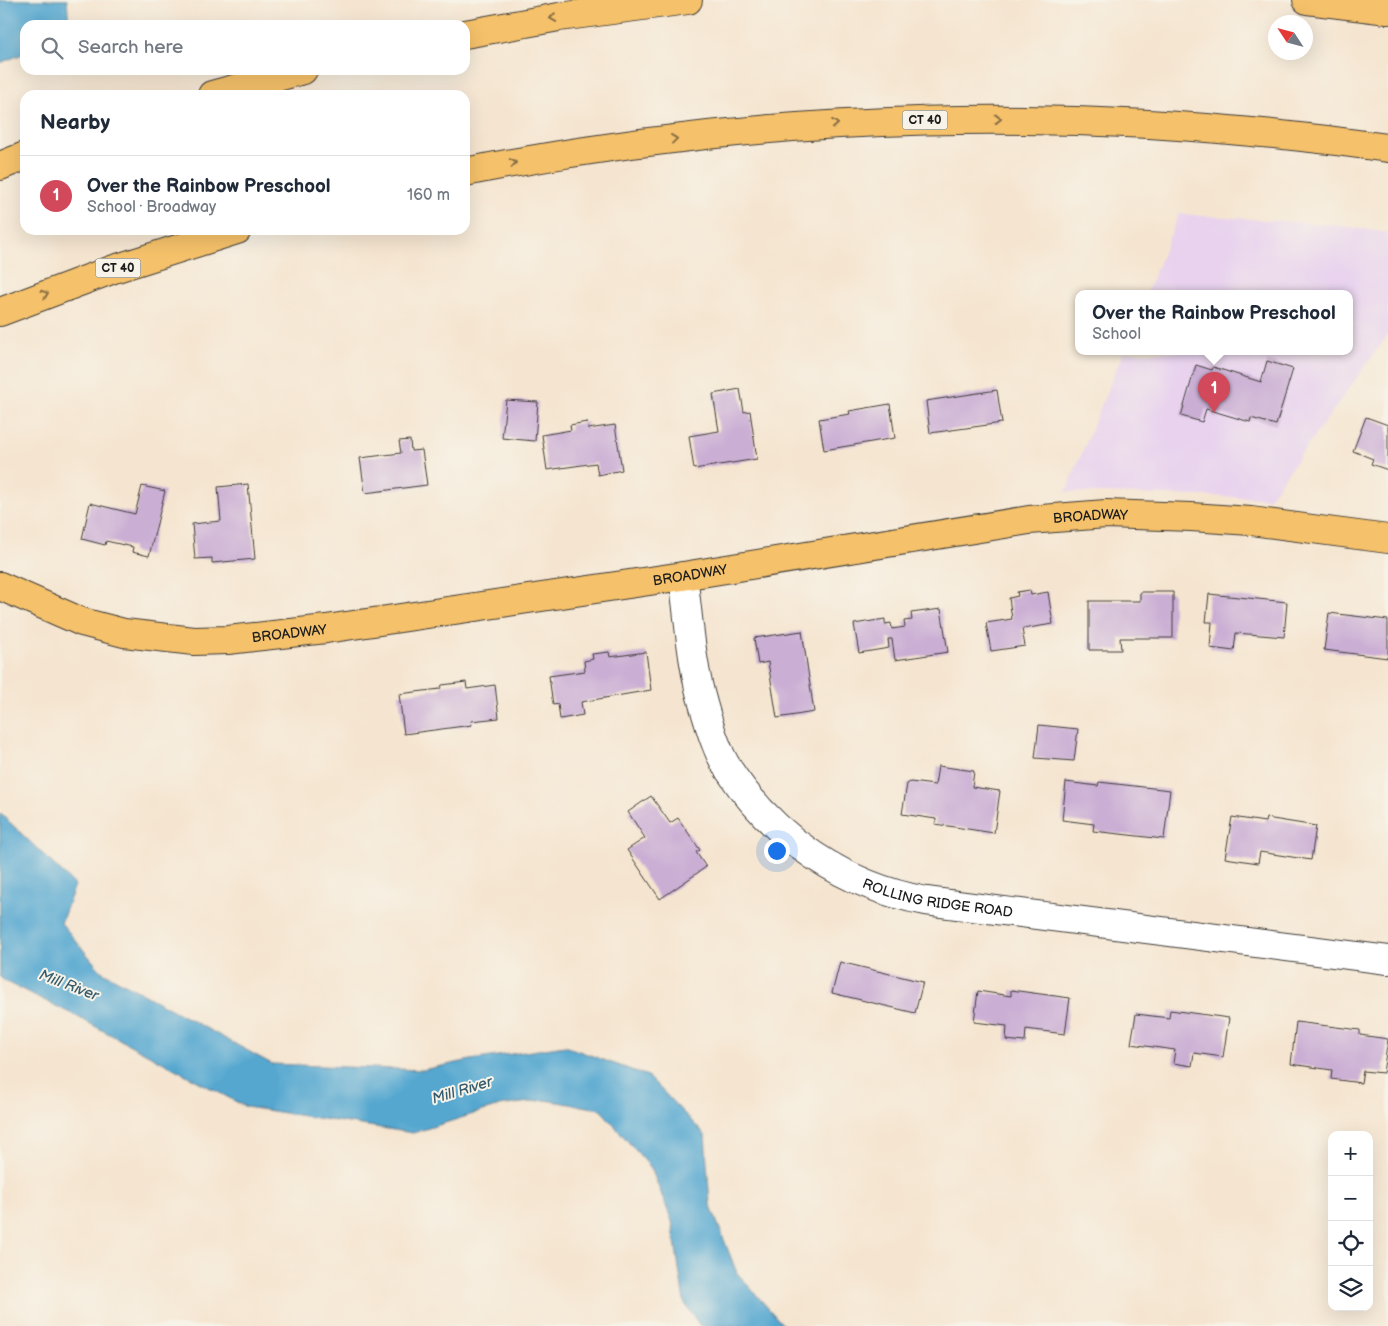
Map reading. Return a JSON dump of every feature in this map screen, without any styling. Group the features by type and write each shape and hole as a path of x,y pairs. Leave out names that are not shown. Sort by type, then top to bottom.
{"main road":[{"path":"470,33 559,17 688,0"},
{"path":"1307,0 1388,10"},
{"path":"230,90 285,75"},
{"name":"CT 40","path":"470,171 565,154 694,136 902,121 1018,119 1148,123 1277,134 1388,148"},
{"path":"0,166 20,158"},
{"name":"CT 40","path":"0,312 114,270 222,235"},
{"name":"BROADWAY","path":"0,586 82,622 124,633 203,641 265,637 682,576 1029,520 1106,514 1251,522 1388,539"}],"street":[{"name":"ROLLING RIDGE ROAD","path":"682,576 691,644 700,692 718,746 728,769 768,819 793,842 864,885 926,901 1388,960"}],"shaded area":[{"path":"1179,214 1335,225 1388,233 1388,335 1269,498 1066,492 1122,355 1353,355 1353,290 1148,290"}],"water":[{"path":"0,0 67,0 69,20 20,20 20,55 0,63"},
{"name":"Mill River","path":"0,813 75,885 61,923 101,971 272,1064 422,1070 471,1060 565,1046 648,1076 705,1135 710,1204 737,1273 784,1326 700,1326 684,1302 672,1221 651,1168 600,1109 545,1100 499,1106 413,1133 246,1107 74,1015 5,981 0,977"}],"building":[{"path":"1267,361 1293,369 1276,425 1251,418 1250,422 1206,409 1202,422 1181,416 1196,365 1212,370 1213,367 1261,382"},
{"path":"740,389 744,412 750,411 757,459 694,469 689,436 719,431 713,394"},
{"path":"997,390 1002,423 930,433 926,401"},
{"path":"506,400 538,402 535,441 502,438"},
{"path":"890,404 895,438 824,450 819,419 850,414 849,411"},
{"path":"1366,417 1388,425 1388,470 1371,464 1373,459 1353,451"},
{"path":"587,422 588,429 615,425 622,470 598,475 596,463 547,470 542,435 571,430 570,425"},
{"path":"410,440 411,451 422,450 427,485 365,493 360,458 401,453 399,441"},
{"path":"248,484 255,559 212,563 212,558 195,559 192,524 221,521 218,487"},
{"path":"142,486 165,491 149,556 132,552 133,547 106,541 105,545 82,539 90,503 135,514"},
{"path":"1030,590 1031,595 1048,592 1053,624 1022,629 1025,646 991,651 986,623 1012,619 1009,598 1018,596 1017,592"},
{"path":"1140,592 1173,592 1173,638 1120,638 1121,650 1089,650 1089,601 1140,601"},
{"path":"1209,594 1287,602 1284,637 1236,633 1234,651 1210,648 1212,622 1206,622"},
{"path":"941,609 948,652 895,660 892,639 888,639 889,648 859,653 854,624 885,619 885,624 891,623 892,629 905,627 904,621 912,620 911,613"},
{"path":"1329,613 1388,620 1388,658 1324,650"},
{"path":"802,631 814,712 777,718 768,662 758,664 754,638"},
{"path":"609,652 610,657 646,652 651,690 581,702 583,715 560,719 558,704 553,705 549,676 585,671 584,661 593,659 592,654"},
{"path":"466,682 467,689 495,685 499,718 471,721 472,725 404,734 399,694 440,689 442,685"},
{"path":"1039,725 1078,729 1074,761 1035,758"},
{"path":"938,766 974,771 972,787 1000,791 994,833 935,824 936,819 902,814 907,784 910,782 935,785"},
{"path":"1066,782 1098,786 1099,782 1170,790 1164,839 1093,831 1094,824 1062,820"},
{"path":"651,796 670,823 678,818 700,850 696,852 706,867 660,899 627,850 645,838 628,812"},
{"path":"1232,817 1265,822 1266,818 1316,826 1311,860 1260,852 1258,863 1225,858"},
{"path":"840,962 923,982 915,1013 832,993"},
{"path":"1011,990 1070,998 1065,1034 1026,1029 1025,1042 1006,1040 1007,1026 974,1022 978,991 1011,996"},
{"path":"1170,1010 1229,1018 1223,1057 1194,1053 1192,1066 1173,1063 1175,1050 1131,1044 1136,1014 1169,1018"},
{"path":"1296,1022 1360,1030 1360,1035 1388,1039 1383,1073 1363,1071 1361,1083 1331,1079 1332,1070 1291,1064"}],"place":[{"name":"Over the Rainbow Preschool","path":"1214,413"}]}
